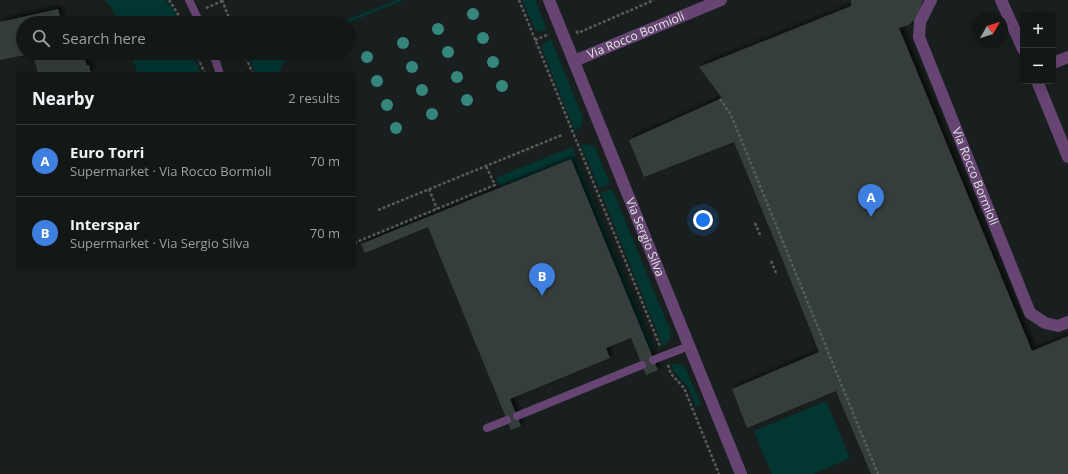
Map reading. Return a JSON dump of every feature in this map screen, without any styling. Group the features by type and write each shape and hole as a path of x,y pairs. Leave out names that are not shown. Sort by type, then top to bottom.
{"street":[{"name":"Via Sergio Silva","path":"549,0 741,474"},
{"name":"Via Rocco Bormioli","path":"574,61 721,0"},
{"name":"Via Rocco Bormioli","path":"931,0 920,22 919,37 1030,313 1045,323 1058,326 1068,322"},
{"path":"1000,0 1023,48"},
{"path":"1056,62 1068,58"},
{"path":"1038,84 1068,157"}],"lane":[{"path":"189,0 197,16"},
{"path":"215,60 219,72"},
{"path":"654,360 689,346"},
{"path":"517,416 642,365"},
{"path":"487,428 507,420"}],"path":[{"path":"169,0 179,16"},
{"path":"222,0 228,16"},
{"path":"519,0 671,374 684,388 719,474"},
{"path":"535,40 566,26 578,32 654,0"},
{"path":"199,60 204,72"},
{"path":"247,60 251,72"},
{"path":"720,99 732,115 878,474"},
{"path":"378,210 562,134"},
{"path":"356,242 495,185 486,166"},
{"path":"429,189 437,209"},
{"path":"755,223 761,237"},
{"path":"771,261 777,275"}],"green space":[{"path":"105,0 165,0 174,10 177,16 115,16 112,8"},
{"path":"397,0 404,0 356,19 356,16"},
{"path":"522,0 535,0 547,29 540,32 535,29"},
{"path":"551,39 582,115 582,124 575,131 542,49 543,43"},
{"path":"133,60 195,60 200,72 137,72"},
{"path":"250,60 288,60 282,66 280,72 255,72"},
{"path":"585,144 594,146 610,184 599,188 581,145"},
{"path":"572,147 654,349 650,351 571,159 500,187 496,178"},
{"path":"612,189 670,330 670,339 663,346 601,193"},
{"path":"671,365 682,365 686,369 701,405 696,407 688,387 674,372"},
{"path":"826,401 850,458 813,474 772,474 754,431"}],"building":[{"path":"851,0 923,0 918,15 914,20 909,25 899,28 1032,351 1068,336 1068,474 871,474 836,391 747,428 732,389 819,352 781,256 734,142 644,177 629,140 722,98 699,67 851,6"},
{"path":"58,9 60,16 27,16"},
{"path":"16,18 16,57 0,60 0,22"},
{"path":"35,60 85,60 87,65 89,65 91,72 38,72"},
{"path":"571,159 658,370 646,375 631,338 606,348 610,358 510,399 521,426 511,430 428,227 365,253 361,244"}],"place":[{"name":"Euro Torri","path":"871,217"},
{"name":"Interspar","path":"542,296"}]}
